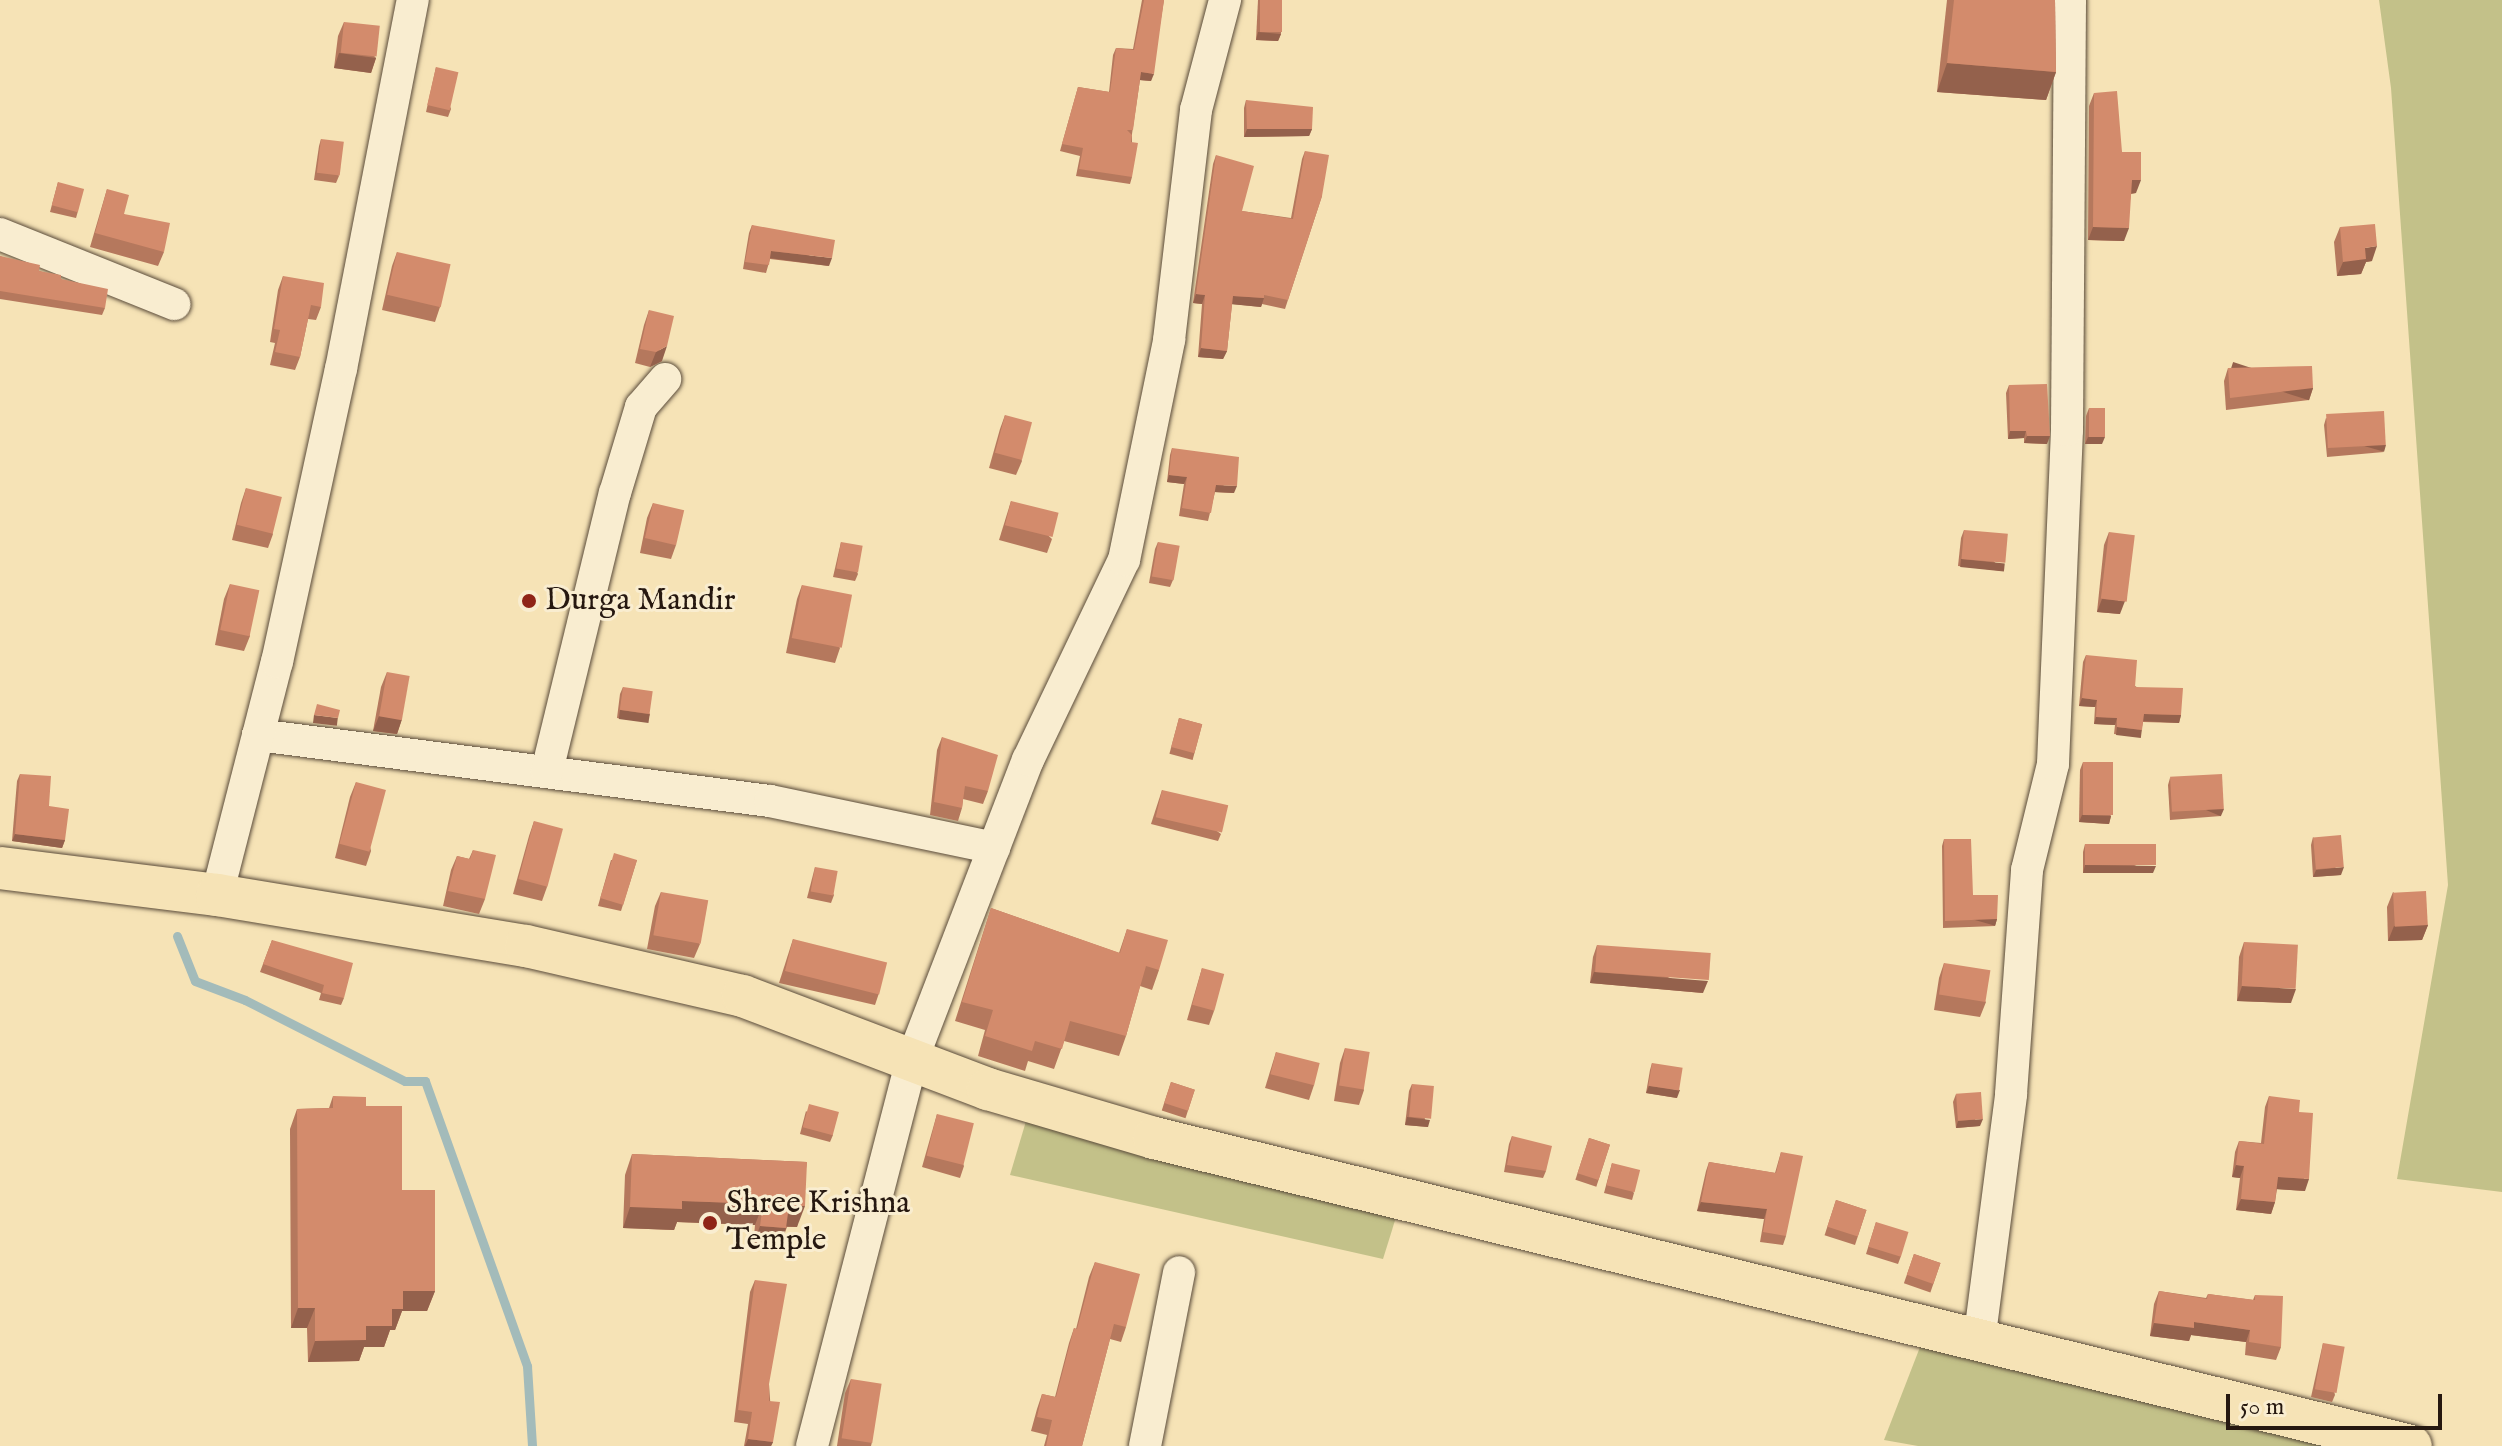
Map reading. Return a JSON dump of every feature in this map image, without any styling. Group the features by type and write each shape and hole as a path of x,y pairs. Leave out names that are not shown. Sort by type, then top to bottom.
{"main road":[{"path":"0,868 217,895 526,946 743,996 988,1089 1154,1138 2411,1446"}],"street":[{"path":"217,895 258,735 341,369 413,0"},
{"path":"812,1446 912,1060 1028,760 1124,560 1169,340 1196,110 1225,0"},
{"path":"1979,1342 2011,1094 2027,870 2053,764 2067,430 2070,0"},
{"path":"0,234 174,304"},
{"path":"547,771 615,493 641,407 665,379"},
{"path":"258,735 770,801 994,848"},
{"path":"1145,1446 1179,1272"}],"shaded area":[{"path":"2379,0 2502,0 2502,1192 2397,1179 2448,885 2391,88"},
{"path":"1032,1101 1402,1198 1383,1259 1010,1175"},
{"path":"1927,1329 2411,1446 1918,1446 1884,1440"}],"building":[{"path":"1144,0 1164,0 1154,74 1141,72 1133,130 1127,130 1132,135 1131,142 1138,143 1132,177 1079,169 1083,148 1062,144 1078,87 1110,92 1116,48 1134,50"},
{"path":"1260,0 1282,0 1282,32 1260,32"},
{"path":"1954,0 2055,0 2056,72 1947,63"},
{"path":"344,22 380,26 377,57 341,53"},
{"path":"436,67 458,72 450,110 427,105"},
{"path":"2117,91 2122,152 2141,152 2141,180 2132,180 2129,228 2093,227 2094,93"},
{"path":"1246,100 1313,107 1312,129 1247,129"},
{"path":"321,139 344,142 340,176 317,173"},
{"path":"1305,151 1329,155 1322,196 1288,300 1264,295 1264,298 1233,296 1227,351 1201,348 1205,295 1196,294 1216,155 1254,166 1242,211 1293,219"},
{"path":"58,182 84,189 78,212 52,205"},
{"path":"107,189 129,195 124,214 170,223 164,252 95,233"},
{"path":"2375,224 2377,246 2365,248 2366,259 2343,262 2340,227"},
{"path":"752,225 835,240 832,258 771,251 769,265 745,262"},
{"path":"397,252 451,264 441,307 387,295"},
{"path":"0,256 40,265 39,271 61,275 61,279 108,289 105,308 0,291"},
{"path":"283,276 324,283 321,307 311,305 300,357 275,352 280,330 274,329"},
{"path":"649,310 674,316 667,346 656,352 640,349"},
{"path":"2312,366 2313,388 2230,398 2228,368"},
{"path":"2047,384 2050,436 2027,436 2026,431 2010,431 2009,385"},
{"path":"2089,408 2105,408 2105,437 2089,437"},
{"path":"2384,411 2386,445 2328,448 2326,414"},
{"path":"1005,415 1032,422 1022,460 995,453"},
{"path":"1172,448 1239,457 1237,486 1216,485 1211,513 1182,508 1187,477 1169,475"},
{"path":"246,488 282,497 273,534 237,525"},
{"path":"1011,501 1059,513 1052,537 1005,525"},
{"path":"653,503 684,510 676,545 645,538"},
{"path":"1964,530 2008,534 2005,563 1961,559"},
{"path":"2109,532 2135,535 2127,602 2101,599"},
{"path":"841,542 863,546 858,572 836,569"},
{"path":"1158,542 1180,546 1174,580 1152,576"},
{"path":"230,584 259,590 250,636 220,630"},
{"path":"802,585 852,595 842,648 792,638"},
{"path":"2086,655 2137,660 2135,687 2183,688 2181,715 2144,714 2142,730 2117,727 2117,718 2096,717 2097,700 2082,698"},
{"path":"387,672 410,676 402,720 379,716"},
{"path":"623,687 653,691 650,714 620,710"},
{"path":"317,704 340,710 338,718 314,715"},
{"path":"1179,718 1202,724 1194,753 1171,747"},
{"path":"942,737 998,755 988,791 965,786 962,808 934,802"},
{"path":"2083,762 2113,762 2113,815 2083,815"},
{"path":"20,774 51,776 49,806 69,809 65,840 15,834"},
{"path":"2222,774 2224,809 2172,812 2170,777"},
{"path":"356,782 386,790 369,852 339,844"},
{"path":"1162,790 1228,805 1222,833 1156,817"},
{"path":"534,821 563,829 547,887 518,879"},
{"path":"2341,835 2344,867 2316,869 2313,837"},
{"path":"1944,839 1971,839 1973,895 1998,895 1997,919 1945,921"},
{"path":"2085,844 2156,844 2156,865 2085,865"},
{"path":"473,850 496,855 485,899 448,891 457,856 470,859"},
{"path":"614,853 637,860 623,905 600,898"},
{"path":"815,867 838,871 833,896 811,892"},
{"path":"2426,891 2428,925 2395,927 2393,893"},
{"path":"661,892 708,900 701,944 653,935"},
{"path":"991,908 1120,953 1127,929 1168,940 1159,970 1146,966 1126,1036 1070,1021 1062,1049 1035,1041 1032,1051 985,1036 993,1010 962,1002"},
{"path":"793,939 887,962 879,994 785,971"},
{"path":"272,940 353,963 344,998 322,993 324,985 263,964"},
{"path":"2244,942 2298,945 2296,989 2242,986"},
{"path":"1597,945 1711,953 1709,980 1595,972"},
{"path":"1944,963 1990,970 1985,1002 1939,995"},
{"path":"1202,968 1224,974 1214,1011 1192,1005"},
{"path":"1345,1048 1370,1052 1364,1089 1339,1086"},
{"path":"1276,1052 1320,1063 1314,1085 1270,1074"},
{"path":"1652,1063 1683,1068 1679,1091 1648,1086"},
{"path":"1171,1082 1195,1090 1188,1111 1164,1103"},
{"path":"1412,1084 1434,1086 1431,1119 1409,1117"},
{"path":"1981,1092 1983,1119 1958,1121 1956,1094"},
{"path":"333,1096 366,1097 366,1106 402,1106 402,1190 435,1190 435,1291 403,1291 403,1309 392,1309 392,1326 366,1326 366,1340 315,1341 315,1308 298,1308 297,1109 333,1108"},
{"path":"2269,1096 2300,1100 2299,1112 2313,1113 2309,1179 2278,1177 2275,1202 2241,1199 2244,1166 2236,1165 2239,1141 2264,1144"},
{"path":"809,1104 839,1112 833,1135 803,1127"},
{"path":"937,1114 974,1123 963,1165 927,1156"},
{"path":"1512,1136 1552,1146 1546,1171 1507,1165"},
{"path":"1589,1138 1610,1145 1598,1180 1578,1173"},
{"path":"1781,1152 1803,1156 1786,1236 1763,1232 1767,1209 1701,1202 1709,1162 1776,1173"},
{"path":"632,1154 807,1162 805,1206 789,1206 786,1228 760,1226 763,1204 682,1201 682,1209 630,1207"},
{"path":"1612,1163 1640,1170 1635,1192 1606,1185"},
{"path":"1836,1200 1866,1210 1858,1237 1827,1227"},
{"path":"1876,1222 1909,1232 1901,1257 1868,1247"},
{"path":"1914,1254 1940,1263 1933,1284 1907,1275"},
{"path":"1095,1262 1140,1274 1126,1327 1114,1324 1082,1446 1046,1446 1052,1420 1037,1417 1042,1394 1056,1397"},
{"path":"755,1280 787,1284 769,1384 769,1401 780,1402 773,1442 748,1439 752,1412 738,1410"},
{"path":"2159,1291 2207,1299 2208,1294 2255,1300 2255,1295 2283,1296 2281,1347 2249,1342 2250,1330 2194,1322 2194,1328 2154,1323"},
{"path":"2323,1343 2345,1347 2337,1393 2315,1389"},
{"path":"851,1379 882,1384 872,1443 842,1438"}],"waterway":[{"path":"177,936 195,981 245,1000 405,1081 425,1081 527,1366 532,1446"}],"place":[{"name":"Durga Mandir","path":"529,601"},
{"name":"Shree Krishna Temple","path":"710,1223"}]}
